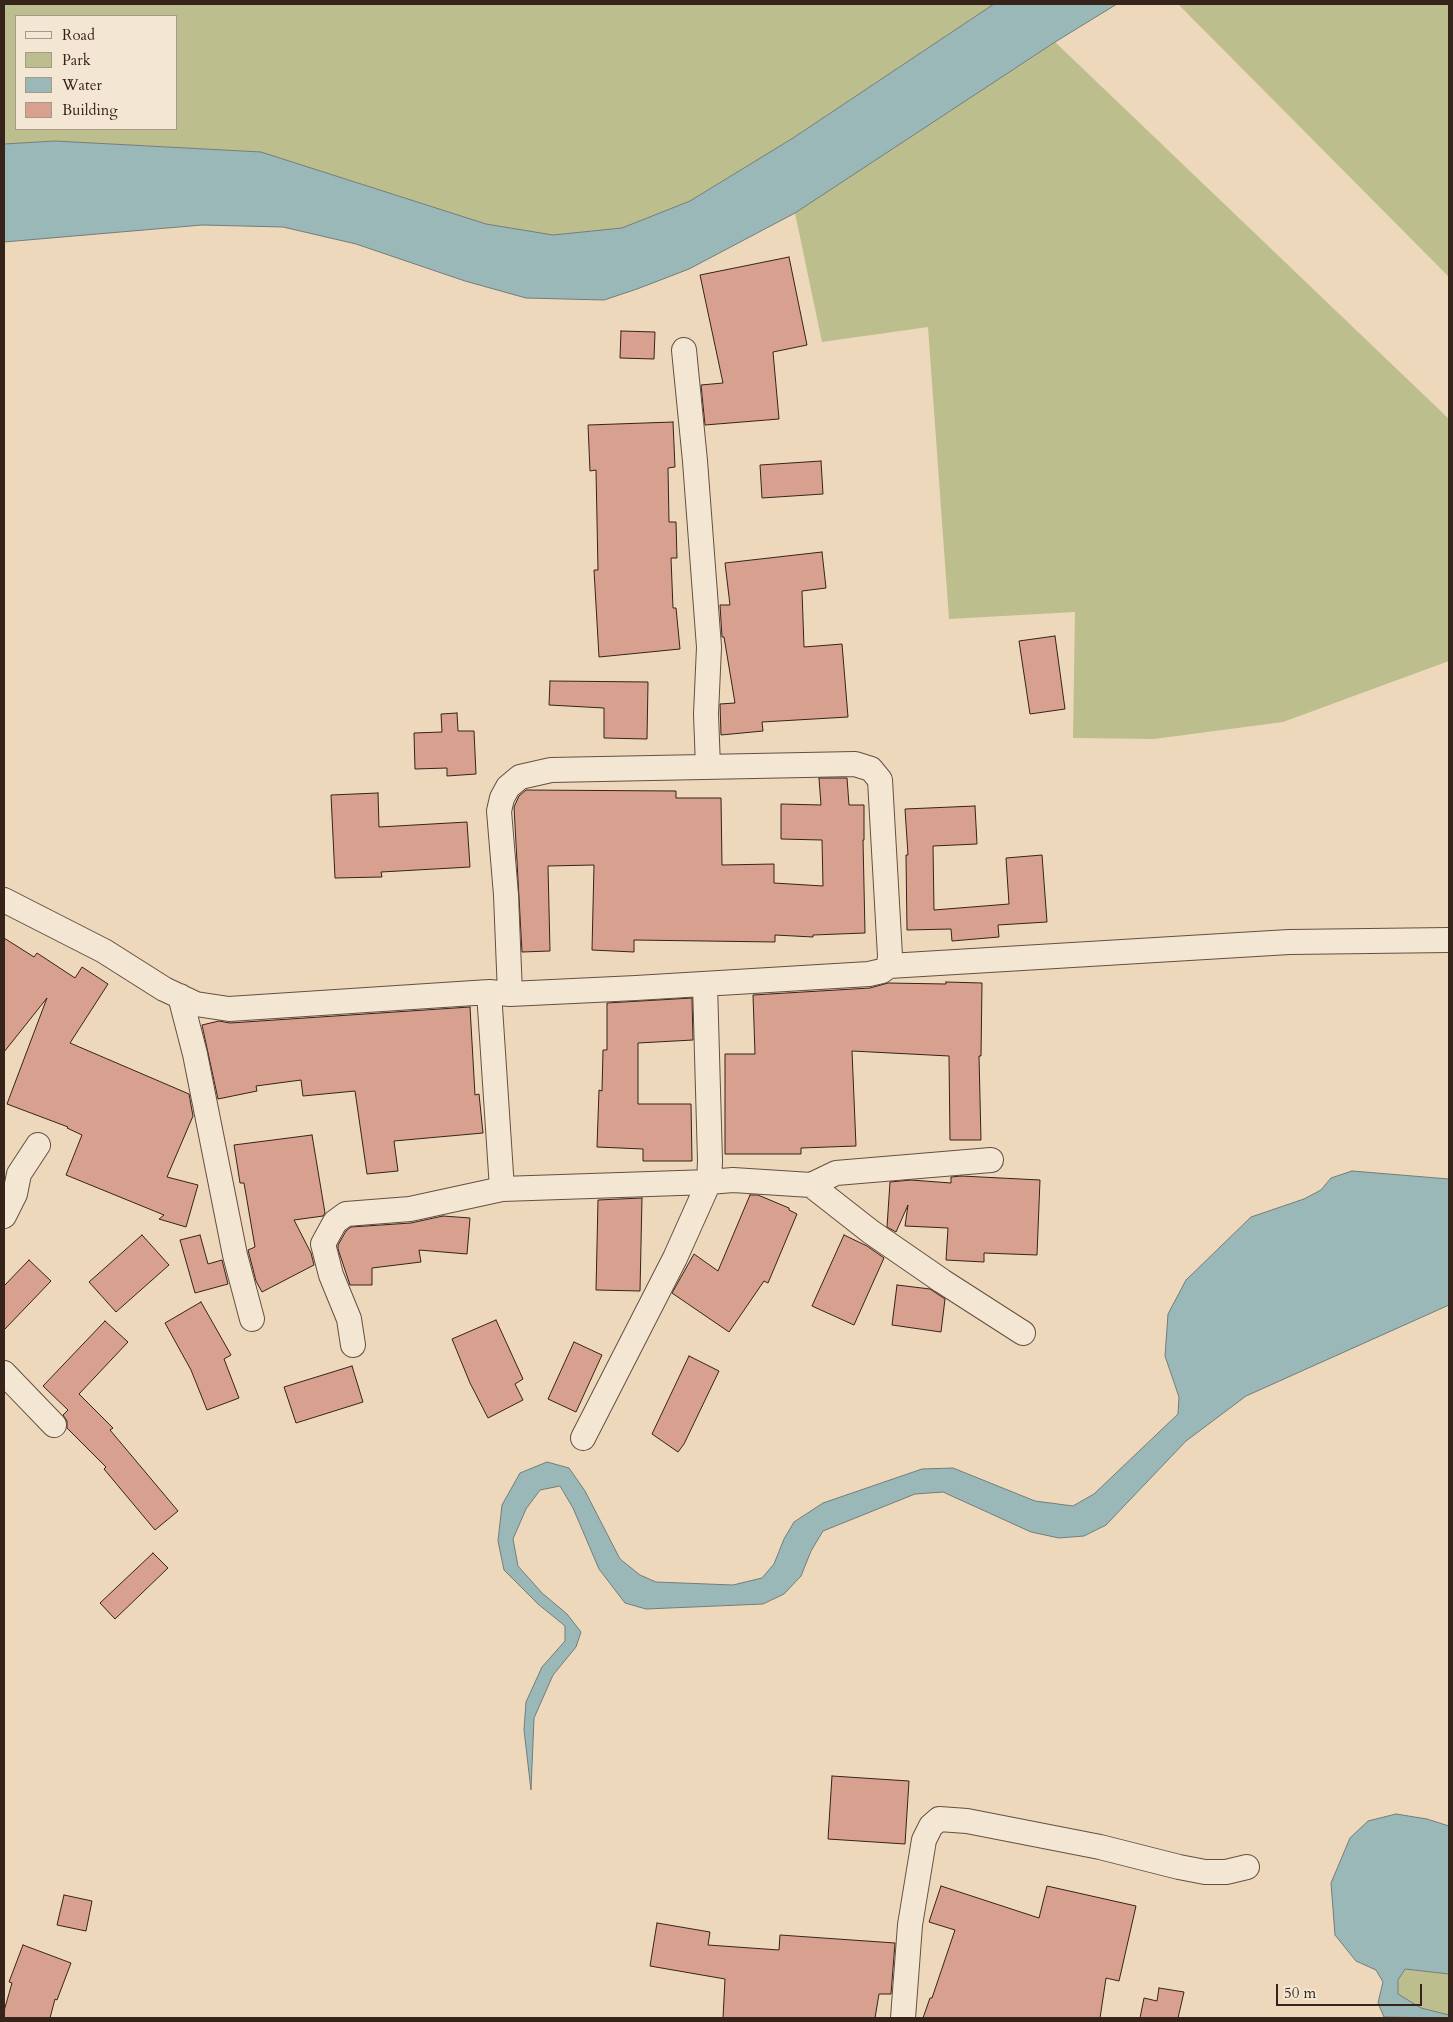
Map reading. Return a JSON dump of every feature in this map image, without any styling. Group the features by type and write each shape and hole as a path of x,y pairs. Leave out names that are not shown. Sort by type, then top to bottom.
{"street":[{"path":"684,350 695,461 709,647 706,714 708,767"},
{"path":"502,1189 500,993 506,895 499,811 502,798 508,787 520,777 551,770 855,764 871,769 880,780 889,966"},
{"path":"4,900 104,951 164,989 196,1004 229,1009 869,974 882,971 889,966 1289,942 1449,940"},
{"path":"582,1438 675,1258 709,1182 705,984"},
{"path":"180,996 195,1054 235,1256 252,1319"},
{"path":"4,1216 15,1194 19,1174 38,1145"},
{"path":"354,1345 349,1318 331,1275 323,1244 335,1222 346,1214 410,1209 502,1189 734,1180 810,1185 836,1173 991,1160"},
{"path":"810,1185 871,1232 942,1281 1023,1332"},
{"path":"4,1374 54,1425"},
{"path":"903,2018 910,1925 924,1840 932,1826 939,1819 967,1821 1100,1847 1179,1868 1205,1872 1226,1872 1247,1867"}],"green space":[{"path":"4,4 994,4 793,138 690,201 623,228 553,235 486,224 261,152 55,141 4,144"},
{"path":"1178,4 1449,4 1449,277"},
{"path":"1055,42 1449,419 1449,661 1283,722 1154,739 1073,738 1075,612 949,619 928,327 822,342 795,213"},
{"path":"1405,1969 1449,1974 1449,2015 1421,2008 1398,1994 1398,1980"}],"water":[{"path":"994,4 1117,4 1055,42 795,213 689,269 604,300 526,298 465,281 356,244 283,227 202,225 4,242 4,144 55,141 261,152 486,224 553,235 622,228 690,201 793,138"},
{"path":"1352,1171 1449,1179 1449,1305 1246,1396 1186,1441 1106,1525 1084,1536 1059,1538 1031,1532 943,1492 915,1494 823,1531 811,1551 801,1576 784,1594 763,1604 646,1609 625,1603 599,1569 573,1508 560,1486 540,1490 526,1509 513,1539 518,1566 542,1593 567,1614 581,1632 576,1647 553,1675 534,1718 531,1790 524,1730 526,1702 542,1667 565,1641 565,1626 538,1604 504,1570 498,1541 502,1505 520,1473 547,1462 569,1468 585,1491 620,1559 640,1575 656,1582 733,1585 762,1578 774,1564 784,1539 794,1522 823,1503 922,1469 953,1468 1035,1501 1073,1506 1094,1494 1178,1414 1179,1397 1165,1356 1168,1314 1186,1280 1251,1217 1304,1199 1321,1190 1331,1178"},
{"path":"1396,1814 1427,1819 1449,1826 1449,1974 1405,1969 1398,1980 1398,1994 1421,2008 1449,2015 1449,2018 1384,2017 1378,2003 1383,1982 1376,1970 1356,1961 1335,1935 1331,1883 1350,1838 1368,1821"}],"building":[{"path":"789,257 807,345 773,352 779,419 705,425 701,385 723,383 700,275"},
{"path":"621,331 655,332 654,359 620,358"},
{"path":"673,422 675,467 668,468 669,522 676,522 677,558 671,558 673,608 676,608 680,649 599,657 594,570 598,570 596,470 590,471 588,425"},
{"path":"821,461 823,494 762,498 760,465"},
{"path":"822,552 826,588 802,591 804,647 842,644 848,717 762,722 763,731 721,735 720,704 735,703 724,637 722,637 720,605 730,605 725,563"},
{"path":"1055,636 1065,709 1030,714 1019,641"},
{"path":"550,681 648,682 647,739 604,738 604,708 549,705"},
{"path":"457,713 458,731 474,731 476,774 447,776 447,768 415,769 414,733 442,732 441,714"},
{"path":"819,778 847,778 849,805 864,805 865,933 813,935 813,937 775,935 775,942 634,940 634,952 592,950 594,865 548,866 550,951 522,952 514,807 519,796 526,790 676,791 676,798 721,798 722,865 774,864 774,883 823,886 822,840 781,839 781,804 821,805"},
{"path":"378,793 379,827 467,822 470,867 381,872 382,877 335,878 331,795"},
{"path":"975,806 977,844 933,846 934,910 1009,904 1006,858 1042,855 1047,922 998,925 999,937 952,941 951,929 907,930 906,855 908,855 905,809"},
{"path":"4,938 34,957 37,953 75,978 82,967 108,984 70,1043 189,1094 193,1116 167,1177 198,1185 186,1227 159,1219 164,1215 66,1175 82,1135 68,1127 7,1104 47,998 4,1052"},
{"path":"946,982 982,983 981,1056 979,1056 981,1140 950,1140 949,1056 852,1051 856,1146 801,1148 801,1154 725,1154 725,1054 755,1054 753,995 870,988 888,983 946,984"},
{"path":"692,998 693,1040 638,1043 638,1104 691,1104 692,1161 643,1161 643,1149 597,1147 599,1090 602,1091 603,1050 607,1050 607,1003"},
{"path":"470,1007 475,1095 479,1094 483,1133 394,1141 398,1171 367,1174 355,1091 303,1096 301,1080 256,1086 257,1091 218,1099 202,1025 219,1021 230,1023"},
{"path":"312,1135 325,1213 323,1216 294,1220 311,1253 314,1265 262,1292 256,1281 248,1250 255,1247 244,1183 240,1183 234,1145"},
{"path":"951,1177 1040,1180 1037,1255 984,1253 984,1262 946,1260 948,1228 905,1226 908,1205 896,1232 887,1227 890,1182 911,1180 951,1183"},
{"path":"750,1195 758,1195 789,1208 789,1210 797,1214 768,1283 764,1281 729,1332 672,1293 694,1254 718,1271"},
{"path":"642,1198 640,1291 596,1290 598,1200"},
{"path":"443,1216 470,1218 467,1254 419,1250 421,1262 372,1268 372,1285 350,1285 338,1245 346,1231 351,1227 411,1223"},
{"path":"142,1235 169,1265 116,1312 89,1282"},
{"path":"200,1235 208,1264 222,1260 228,1284 195,1293 180,1240"},
{"path":"844,1235 867,1246 884,1258 854,1325 812,1306"},
{"path":"29,1260 51,1281 4,1330 4,1286"},
{"path":"897,1285 930,1289 945,1299 941,1332 892,1325"},
{"path":"201,1302 231,1355 224,1359 239,1398 207,1410 191,1370 165,1323"},
{"path":"496,1320 523,1379 515,1384 523,1400 488,1418 470,1383 452,1339"},
{"path":"105,1321 128,1342 79,1394 113,1428 110,1430 178,1511 155,1530 104,1469 106,1467 67,1428 67,1421 63,1415 68,1410 43,1386"},
{"path":"574,1342 602,1355 576,1412 548,1399"},
{"path":"689,1356 719,1371 684,1444 678,1452 652,1434"},
{"path":"352,1366 363,1402 296,1423 284,1387"},
{"path":"153,1553 168,1568 115,1619 100,1603"},
{"path":"832,1776 909,1781 905,1844 828,1839"},
{"path":"941,1886 1039,1918 1047,1886 1136,1906 1119,1981 1106,1978 1100,2018 923,2018 930,1998 932,1998 955,1930 929,1922"},
{"path":"64,1895 92,1901 86,1931 57,1925"},
{"path":"657,1923 710,1932 708,1945 779,1950 780,1935 895,1943 891,1994 879,1994 875,2018 723,2018 725,1979 650,1966"},
{"path":"23,1945 71,1963 57,2000 55,1999 50,2018 4,2018 4,2011 12,1983 9,1982"},
{"path":"1159,1988 1184,1992 1178,2018 1140,2018 1144,1998 1157,2001"}]}
